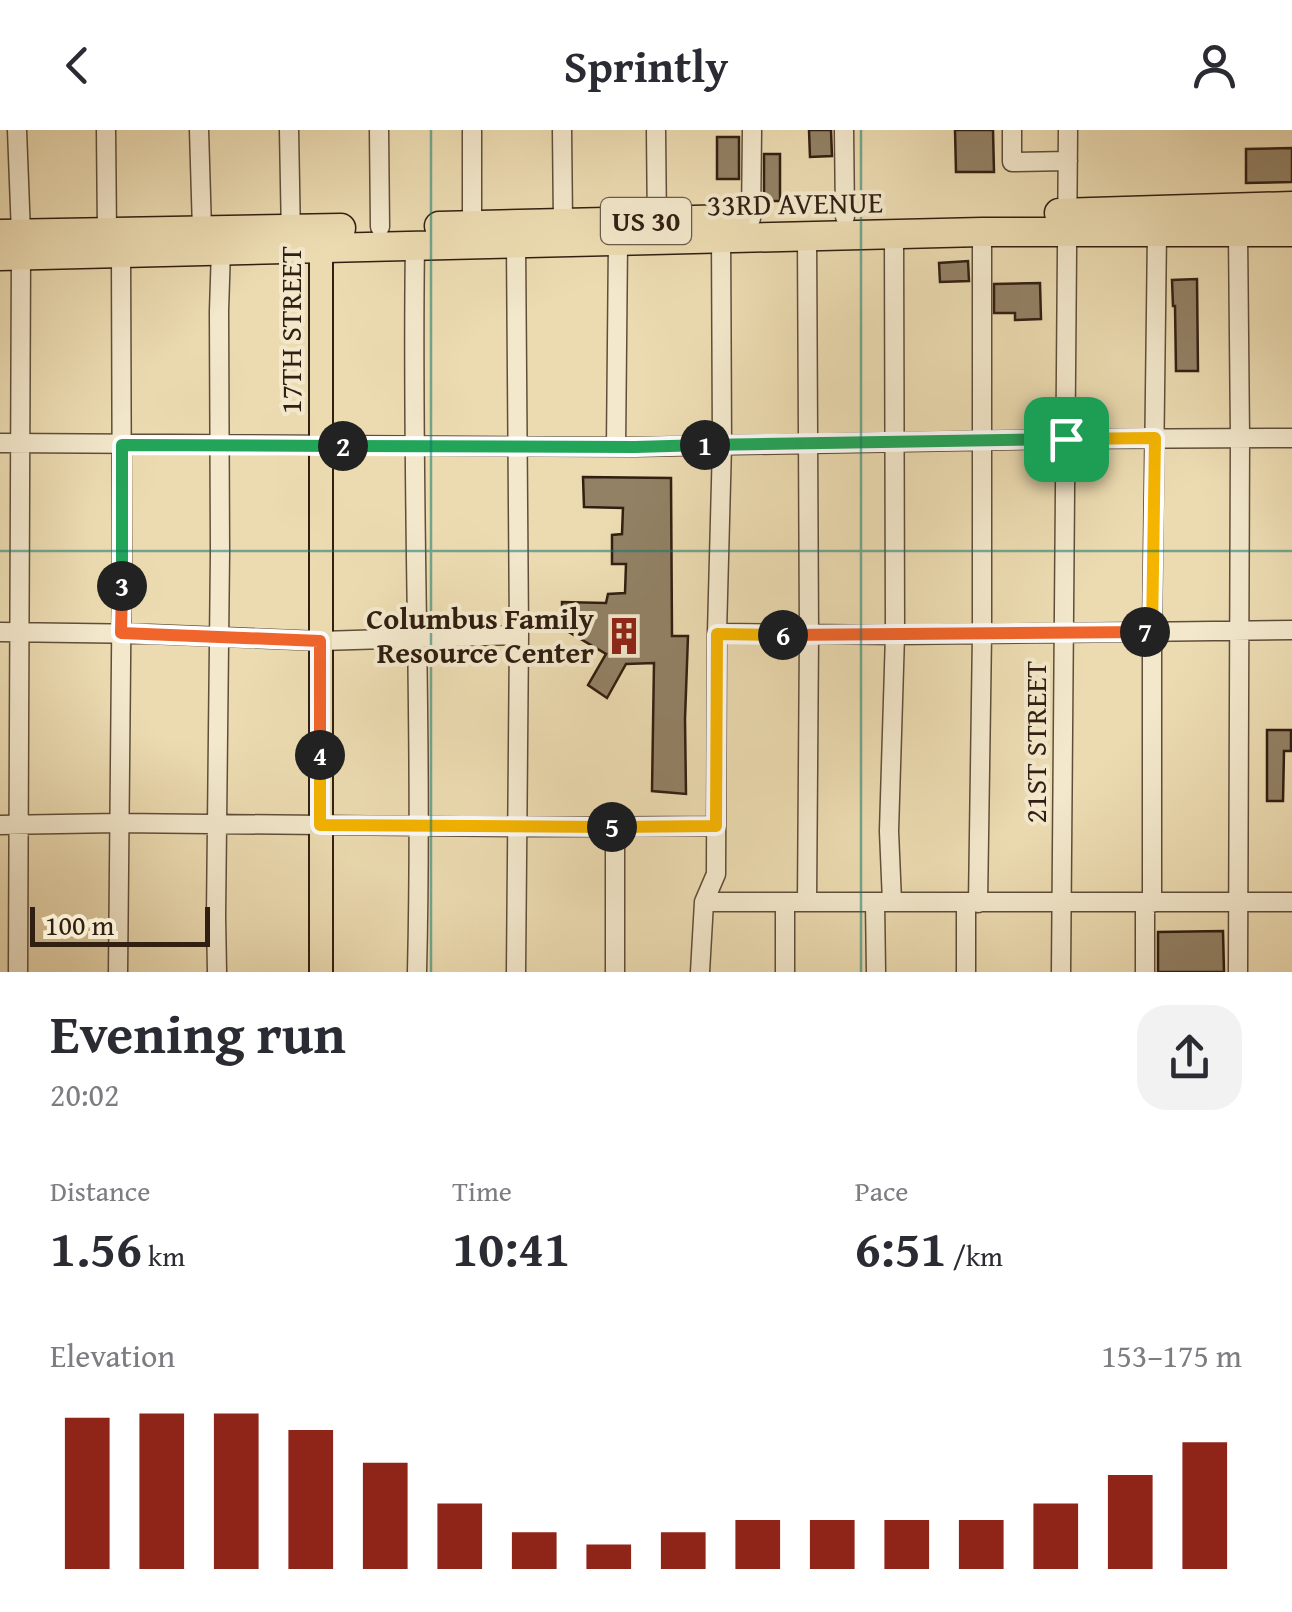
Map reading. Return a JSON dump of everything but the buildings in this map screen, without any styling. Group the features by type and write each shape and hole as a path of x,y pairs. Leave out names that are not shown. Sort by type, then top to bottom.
{"highway":[{"name":"33RD AVENUE","path":"320,238 380,227 563,223 807,236 894,235 982,232 1292,206"},
{"name":"33RD AVENUE","path":"720,229 752,219 845,217 1068,222 1157,232 1292,232"},
{"name":"33RD AVENUE","path":"10,244 320,238 415,245 516,244 618,241 657,230"}],"main road":[{"name":"17TH STREET","path":"320,238 321,972"}],"street":[{"path":"17,130 10,244 21,444 20,632 9,825 18,972"},
{"path":"106,130 122,445 118,972"},
{"path":"199,130 212,240 220,445 217,972"},
{"name":"17TH STREET","path":"290,130 291,239"},
{"path":"380,130 380,227"},
{"path":"472,130 472,225"},
{"path":"562,130 563,223"},
{"path":"656,130 657,230"},
{"path":"752,130 752,219"},
{"path":"844,130 845,217"},
{"path":"1012,130 1012,162 1068,161"},
{"name":"21ST STREET","path":"1061,972 1068,130"},
{"path":"700,972 704,902 716,874 722,444 720,229"},
{"path":"966,972 982,634 982,232"},
{"path":"1145,972 1157,232"},
{"path":"1238,233 1238,972"},
{"path":"876,972 889,830 895,635 894,235"},
{"path":"807,236 807,902"},
{"path":"616,447 618,241"},
{"path":"516,244 516,972"},
{"path":"415,245 416,972"},
{"path":"0,443 616,447 1292,438"},
{"path":"717,634 1292,630"},
{"path":"0,632 320,641 519,634"},
{"path":"9,825 716,826"},
{"path":"615,827 615,972"},
{"path":"704,902 1292,902"},
{"path":"785,902 786,972"}],"place":[{"name":"Columbus Family Resource Center","path":"624,636"}],"route":[{"path":"1155,438 1152,632 717,634 716,826 320,825 320,641 121,633 122,445 635,447 1066,439 1155,438"}]}
